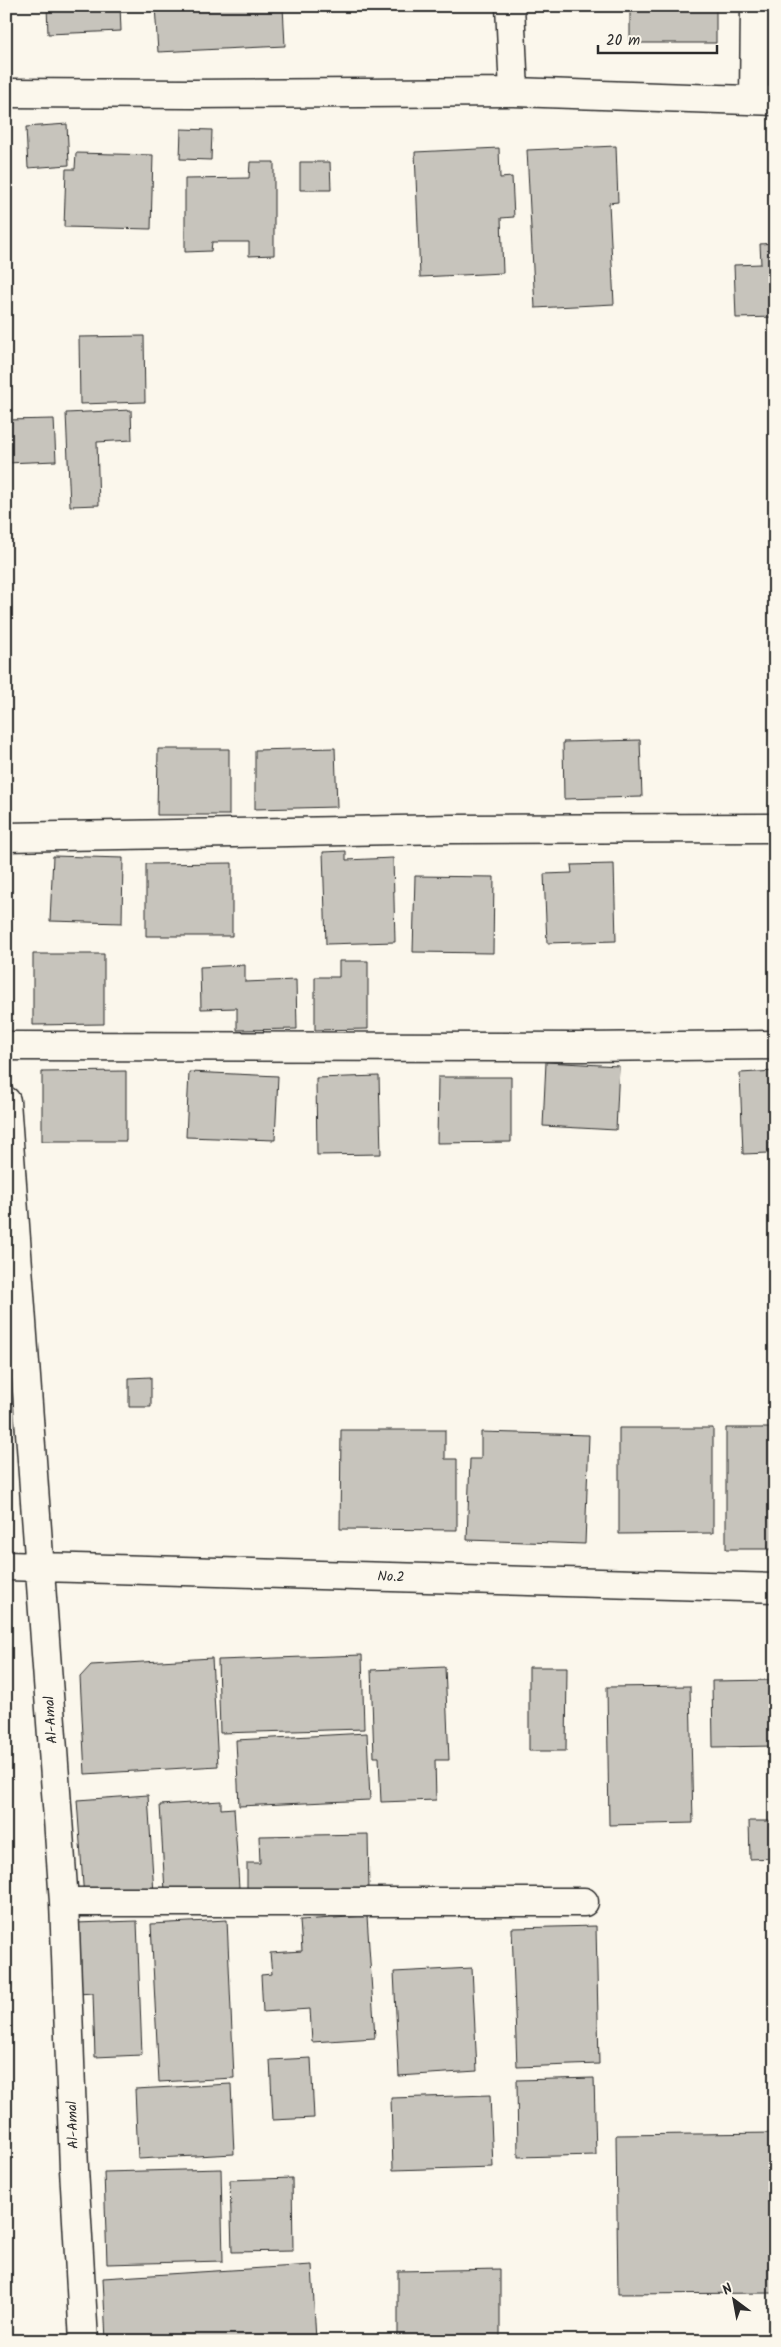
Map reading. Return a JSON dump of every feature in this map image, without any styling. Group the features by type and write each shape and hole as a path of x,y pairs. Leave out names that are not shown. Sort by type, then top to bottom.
{"street":[{"path":"510,6 514,92"},
{"path":"6,93 514,92 764,101 755,6"},
{"path":"6,837 452,829 775,828"},
{"path":"6,1046 775,1045"},
{"name":"Al-Amal","path":"6,1100 38,1565 64,1902 74,2169 84,2341"},
{"name":"No.2","path":"6,1566 38,1565 775,1588"},
{"path":"64,1902 584,1902"}],"building":[{"path":"47,6 120,6 121,31 48,34"},
{"path":"155,6 283,6 285,46 158,52"},
{"path":"650,6 716,6 716,43 630,43 630,10 650,10"},
{"path":"67,124 69,165 28,168 26,127"},
{"path":"181,129 212,130 211,160 180,159"},
{"path":"616,146 618,202 609,203 614,304 535,308 527,150"},
{"path":"499,148 500,178 512,177 514,217 501,218 503,273 420,277 415,152"},
{"path":"76,153 153,155 151,229 64,227 66,169 75,169"},
{"path":"250,162 274,162 274,255 249,256 249,242 212,242 211,251 185,252 185,179 249,178"},
{"path":"300,162 330,162 331,190 300,190"},
{"path":"775,243 775,317 736,318 734,265 761,264 760,244"},
{"path":"144,336 145,402 80,404 79,337"},
{"path":"131,410 132,440 97,442 99,505 70,506 66,413"},
{"path":"54,419 56,461 6,463 6,420"},
{"path":"640,740 642,797 564,799 563,742"},
{"path":"335,748 337,807 255,809 255,750"},
{"path":"158,749 229,749 229,815 157,815"},
{"path":"346,851 346,860 393,858 395,942 326,944 323,852"},
{"path":"53,856 123,858 122,923 50,921"},
{"path":"232,863 232,936 146,936 146,864"},
{"path":"614,864 616,941 547,943 544,874 572,873 571,865"},
{"path":"415,876 494,877 493,953 413,952"},
{"path":"33,954 104,954 104,1024 33,1025"},
{"path":"339,961 368,961 368,1029 315,1030 315,977 339,977"},
{"path":"245,965 245,982 296,980 297,1029 237,1030 237,1008 201,1009 200,967"},
{"path":"546,1062 619,1066 616,1130 543,1126"},
{"path":"126,1071 126,1141 42,1141 42,1072"},
{"path":"775,1071 775,1142 769,1143 769,1153 743,1154 740,1073"},
{"path":"189,1072 278,1076 275,1140 186,1137"},
{"path":"379,1076 381,1154 317,1155 316,1078"},
{"path":"438,1077 511,1077 511,1142 437,1143"},
{"path":"151,1377 151,1407 129,1407 129,1378"},
{"path":"619,1428 713,1428 713,1533 619,1534"},
{"path":"726,1428 775,1428 775,1549 726,1549"},
{"path":"341,1430 445,1430 445,1459 457,1459 457,1530 340,1529"},
{"path":"481,1432 589,1435 585,1544 467,1540 470,1459 481,1459"},
{"path":"362,1655 364,1729 220,1733 218,1660"},
{"path":"212,1658 218,1766 85,1774 80,1677 91,1665"},
{"path":"445,1667 449,1760 435,1760 436,1800 381,1802 379,1757 374,1757 371,1670"},
{"path":"529,1667 567,1667 566,1751 529,1751"},
{"path":"775,1680 775,1746 713,1747 712,1681"},
{"path":"690,1686 693,1823 609,1825 607,1687"},
{"path":"367,1733 370,1800 239,1806 236,1740"},
{"path":"148,1795 154,1894 84,1899 77,1800"},
{"path":"221,1801 221,1809 234,1808 239,1888 165,1892 160,1805"},
{"path":"749,1821 775,1821 775,1858 750,1859"},
{"path":"368,1834 369,1893 247,1896 247,1863 260,1863 259,1836"},
{"path":"367,1916 375,2038 312,2042 310,2009 263,2012 261,1975 272,1974 270,1953 302,1951 300,1920"},
{"path":"227,1920 234,2078 159,2082 151,1924"},
{"path":"137,1921 142,2055 95,2057 93,1993 78,1994 75,1923"},
{"path":"596,1926 599,2064 517,2067 512,1928"},
{"path":"472,1968 477,2071 399,2076 394,1972"},
{"path":"311,2058 314,2118 273,2120 270,2060"},
{"path":"594,2078 596,2155 518,2157 517,2080"},
{"path":"231,2084 234,2154 138,2159 135,2089"},
{"path":"490,2095 493,2167 393,2170 391,2098"},
{"path":"775,2133 775,2293 618,2294 616,2135"},
{"path":"221,2169 223,2261 107,2264 104,2172"},
{"path":"292,2178 293,2251 232,2252 230,2180"},
{"path":"312,2265 316,2341 106,2341 103,2278"},
{"path":"500,2269 500,2341 398,2341 398,2271"}]}
